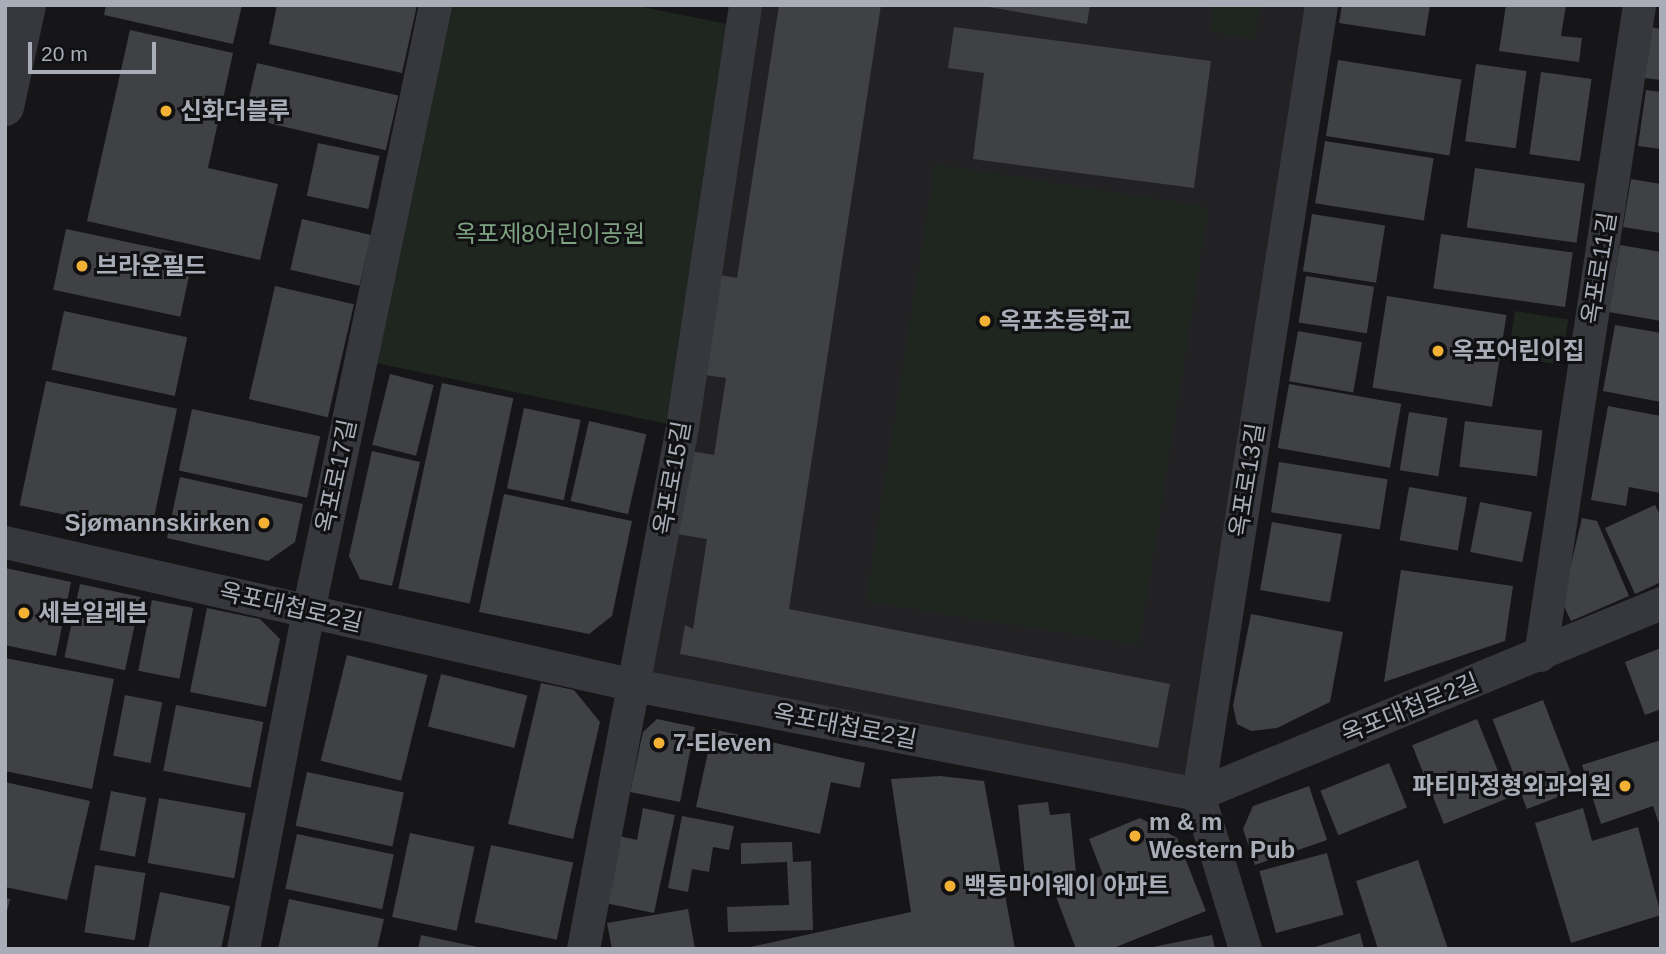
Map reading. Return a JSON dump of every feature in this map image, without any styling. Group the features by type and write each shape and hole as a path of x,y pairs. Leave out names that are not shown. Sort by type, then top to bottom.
{"street":[{"path":"5,107 27,5"},
{"name":"옥포로17길","path":"243,949 308,611 435,5"},
{"name":"옥포로15길","path":"583,949 682,427 745,5"},
{"name":"옥포로13길","path":"1245,949 1198,794 1321,5"},
{"name":"옥포로11길","path":"1540,655 1639,5"},
{"name":"옥포대첩로2길","path":"5,542 634,685 1198,794 1661,603"}],"shaded area":[{"name":"옥포초등학교","path":"745,5 1321,5 1198,794 634,685"}],"green space":[{"name":"옥포제8어린이공원","path":"435,5 632,5 742,27 682,427 361,360"},
{"path":"1214,5 1260,5 1255,39 1210,32"},
{"path":"935,164 1209,207 1139,645 866,602"},
{"path":"1515,311 1568,319 1561,365 1508,356"}],"building":[{"path":"106,5 242,5 233,44 104,15"},
{"path":"277,5 417,5 402,73 269,44"},
{"path":"779,5 881,5 789,609 1170,684 1158,748 680,654 685,625 693,629 707,539 677,534 690,451 714,455 726,378 705,375 720,275 737,278"},
{"path":"977,5 1090,5 1087,24"},
{"path":"1342,5 1430,5 1425,36 1339,23"},
{"path":"1506,5 1566,5 1561,36 1582,38 1579,62 1499,51"},
{"path":"954,27 1211,61 1194,188 973,159 984,73 948,68"},
{"path":"1651,27 1661,29 1661,80 1644,78"},
{"name":"신화더블루","path":"130,30 233,53 208,168 278,184 260,260 87,221"},
{"path":"1338,60 1461,80 1449,156 1326,136"},
{"path":"257,63 398,96 386,150 244,118"},
{"path":"1476,64 1527,71 1516,148 1465,141"},
{"path":"1541,72 1592,79 1580,161 1529,154"},
{"path":"1646,90 1661,92 1661,149 1638,146"},
{"path":"1325,141 1434,158 1424,220 1315,203"},
{"path":"318,143 380,156 368,209 307,196"},
{"path":"1475,168 1585,183 1577,243 1467,227"},
{"path":"1631,179 1661,184 1661,233 1623,227"},
{"path":"1312,214 1385,226 1376,283 1303,271"},
{"path":"302,219 371,235 359,286 290,270"},
{"path":"66,229 193,256 180,317 53,290"},
{"path":"1441,234 1573,253 1565,307 1433,288"},
{"path":"1620,245 1661,252 1661,321 1609,312"},
{"path":"1306,276 1374,287 1367,333 1299,322"},
{"path":"275,286 354,304 328,417 249,399"},
{"name":"옥포어린이집","path":"1387,296 1507,315 1492,407 1372,388"},
{"path":"64,311 187,337 175,396 52,370"},
{"path":"1615,325 1661,333 1661,402 1603,391"},
{"path":"1298,331 1362,342 1353,393 1289,381"},
{"path":"390,374 434,385 416,456 372,445"},
{"path":"46,381 177,409 151,533 20,505"},
{"path":"442,383 513,398 470,604 398,588"},
{"path":"1289,384 1401,404 1390,468 1278,448"},
{"path":"1608,406 1661,416 1661,493 1629,487 1626,506 1591,500"},
{"path":"524,408 581,420 564,500 507,488"},
{"path":"192,409 320,436 307,498 179,471"},
{"path":"1409,412 1448,418 1438,476 1400,470"},
{"path":"589,421 646,434 628,514 571,501"},
{"path":"1465,421 1542,431 1537,476 1459,467"},
{"path":"372,451 420,462 392,586 360,579 349,556"},
{"path":"1279,462 1388,479 1380,530 1271,512"},
{"path":"180,477 303,504 295,542 268,561 167,538"},
{"path":"1409,487 1467,497 1458,550 1400,540"},
{"path":"504,494 632,521 612,616 589,634 479,612"},
{"path":"1480,502 1532,512 1522,562 1470,552"},
{"path":"1655,505 1661,517 1661,582 1635,594 1605,528"},
{"path":"1582,518 1597,521 1629,596 1571,621 1562,602"},
{"path":"1272,522 1342,534 1330,602 1260,590"},
{"path":"5,568 71,582 56,656 5,645"},
{"path":"1401,570 1513,586 1505,641 1384,682"},
{"path":"80,584 141,597 125,670 64,657"},
{"path":"152,600 193,608 179,679 138,671"},
{"path":"207,608 260,619 280,639 266,707 190,692"},
{"path":"1251,614 1343,632 1330,702 1277,728 1251,731 1237,724 1233,706"},
{"path":"1661,648 1661,709 1645,715 1625,662"},
{"path":"347,655 428,675 401,781 321,761"},
{"path":"5,658 114,679 92,789 5,771"},
{"path":"441,674 527,696 514,748 428,726"},
{"path":"541,683 574,690 600,722 573,839 508,824"},
{"path":"125,695 162,702 150,763 113,756"},
{"path":"1543,700 1577,790 1527,809 1493,719"},
{"path":"176,705 263,722 251,788 163,771"},
{"path":"657,719 695,727 680,802 630,792 643,732"},
{"path":"1477,719 1509,798 1444,824 1412,745"},
{"path":"713,729 865,763 860,788 831,782 820,834 696,807"},
{"name":"파티마정형외과의원","path":"1661,740 1661,829 1653,806 1601,824 1582,765"},
{"path":"1389,763 1407,808 1338,835 1320,791"},
{"path":"307,772 404,793 392,846 296,826"},
{"path":"940,776 984,781 1015,949 741,949 911,912 891,779"},
{"path":"5,782 90,801 67,900 5,887"},
{"path":"1309,786 1327,840 1255,865 1243,829 1253,806"},
{"path":"111,791 146,798 135,857 100,850"},
{"path":"159,798 246,813 234,878 148,863"},
{"path":"1048,802 1050,815 1070,813 1076,873 1025,878 1018,805"},
{"path":"643,808 675,815 654,913 605,903 619,836 637,840"},
{"path":"1583,808 1592,841 1638,827 1661,915 1571,943 1535,823"},
{"path":"682,816 734,826 729,850 713,847 709,872 692,869 688,892 668,888"},
{"path":"1140,818 1177,838 1206,911 1111,949 1076,949 1055,894 1103,875 1089,839"},
{"path":"410,833 475,847 457,931 392,917"},
{"path":"297,834 394,855 382,909 285,889"},
{"path":"792,842 793,862 811,861 813,930 728,932 727,907 789,905 787,862 741,864 741,843"},
{"path":"491,845 573,862 557,940 475,922"},
{"path":"1327,853 1344,915 1276,933 1259,871"},
{"path":"1418,860 1448,949 1378,949 1356,881"},
{"path":"95,865 145,873 135,940 84,932"},
{"path":"160,892 230,906 221,949 148,949"},
{"path":"5,898 10,899 6,915 5,915"},
{"path":"289,899 384,919 377,949 278,949"},
{"path":"688,909 695,949 612,949 607,923"},
{"path":"1360,933 1364,949 1312,949 1312,948"},
{"path":"421,935 482,948 482,949 418,949"},
{"path":"1212,935 1215,949 1148,949 1148,948"}],"place":[{"name":"신화더블루","path":"166,111"},
{"name":"브라운필드","path":"82,266"},
{"name":"옥포초등학교","path":"985,321"},
{"name":"옥포어린이집","path":"1438,351"},
{"name":"Sjømannskirken","path":"264,523"},
{"name":"세븐일레븐","path":"24,613"},
{"name":"7-Eleven","path":"659,743"},
{"name":"파티마정형외과의원","path":"1625,786"},
{"name":"m & m Western Pub","path":"1135,836"},
{"name":"백동마이웨이 아파트","path":"950,886"}]}
